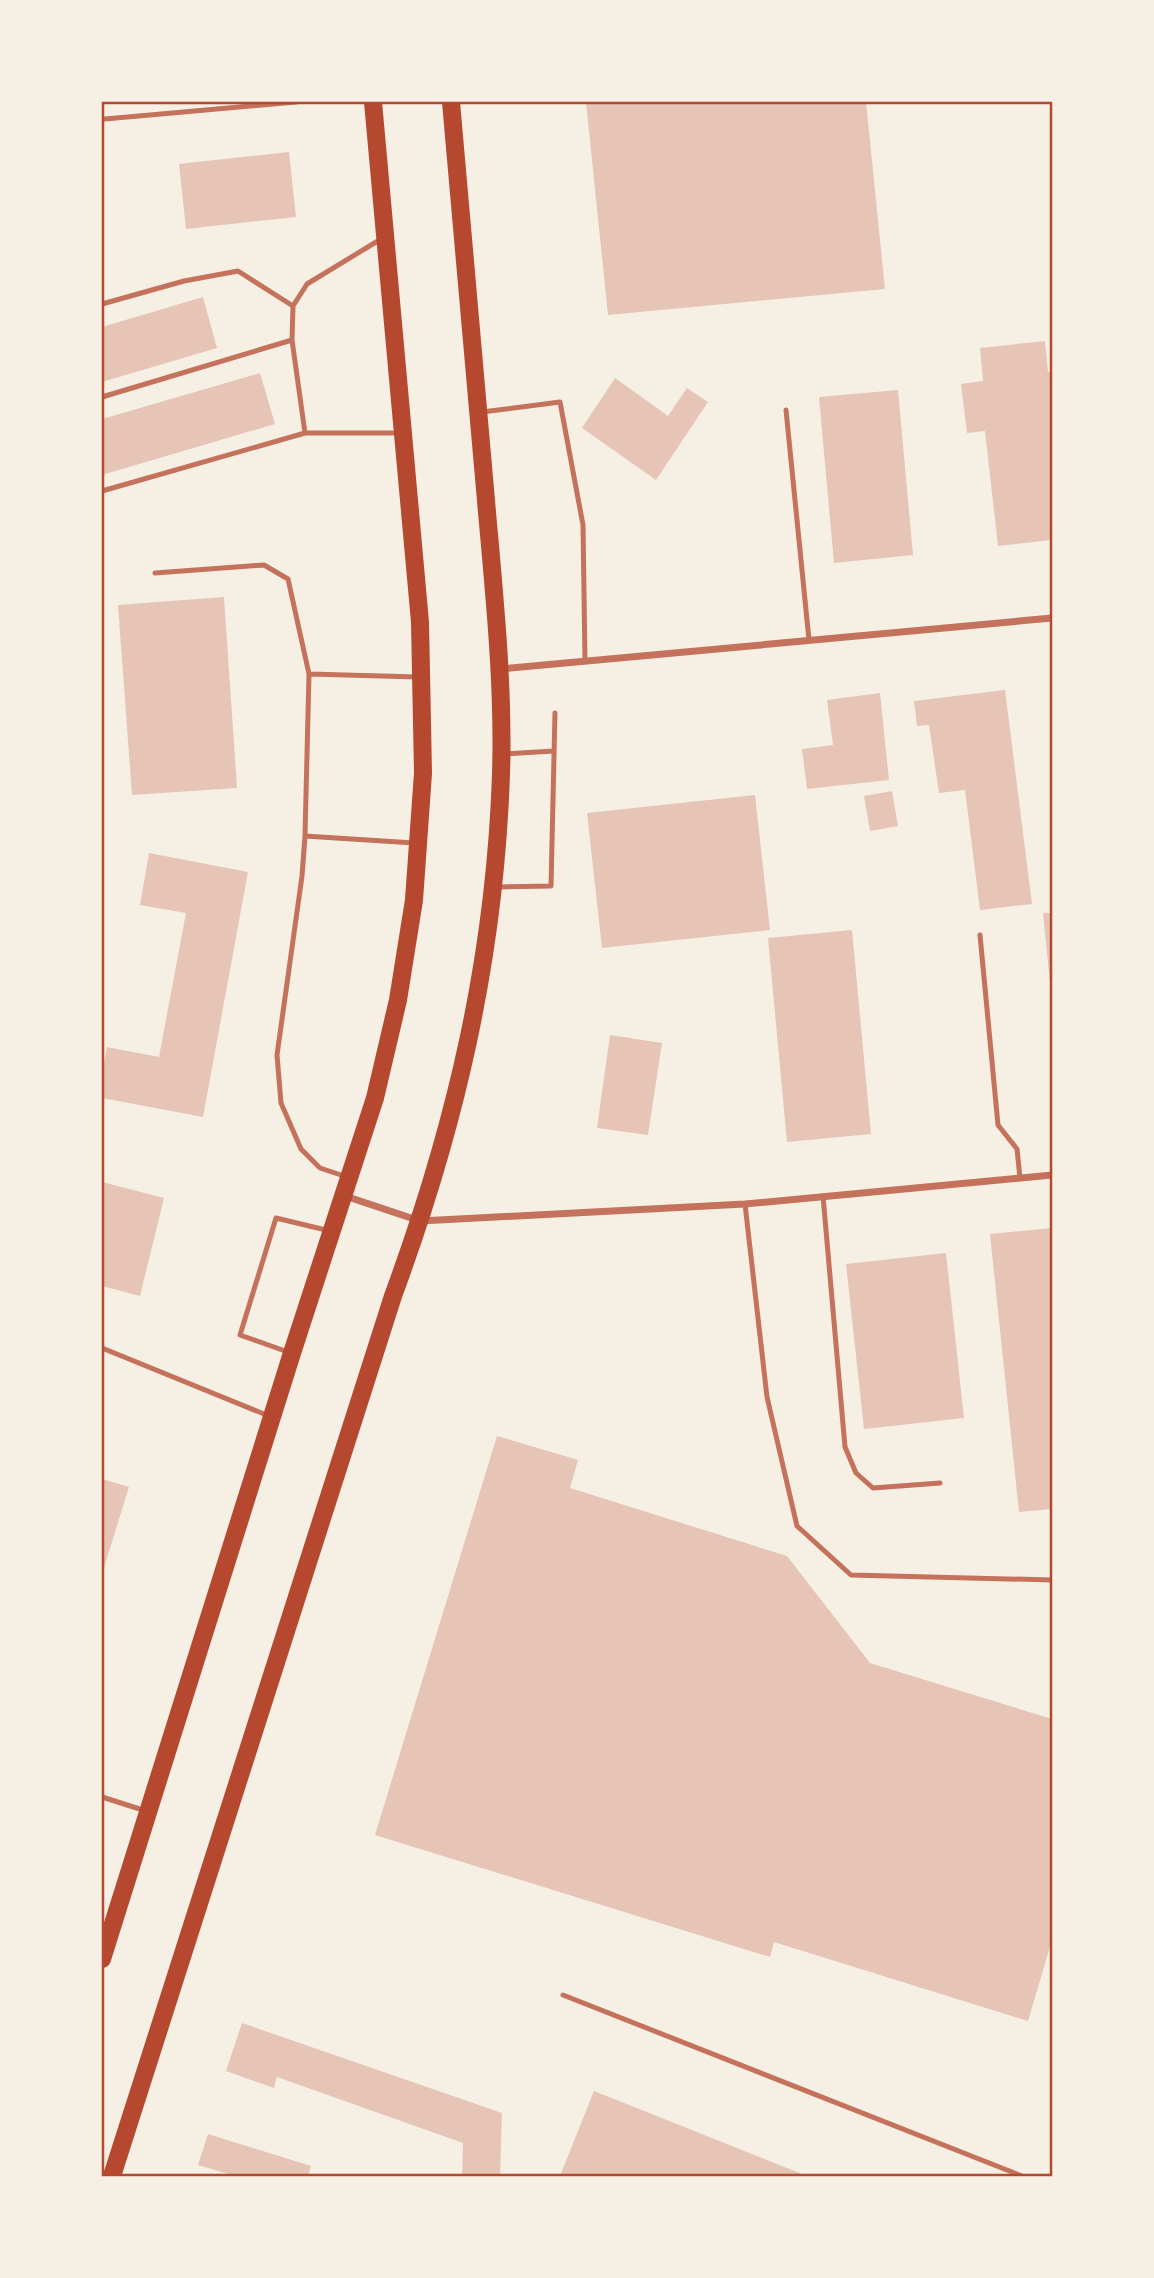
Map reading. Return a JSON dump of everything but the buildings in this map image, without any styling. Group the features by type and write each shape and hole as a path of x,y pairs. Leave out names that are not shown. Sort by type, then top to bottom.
{"main road":[{"path":"102,1959 292,1353 376,1098 398,1000 414,900 423,773 420,622 373,102"},
{"path":"112,2176 388,1309 420,1221 451,1118 475,1015 493,887 501,754 500,669 451,102"}],"street":[{"path":"500,669 1052,618"},
{"path":"345,1196 420,1221 745,1204 1052,1175"}],"lane":[{"path":"105,120 296,102"},
{"path":"305,433 292,340 293,306 307,284 385,236"},
{"path":"102,304 184,281 238,271 293,306"},
{"path":"102,397 292,340"},
{"path":"478,413 559,402 583,525 585,661"},
{"path":"786,410 809,640"},
{"path":"102,492 305,433 403,433"},
{"path":"155,573 264,565 288,579 309,674 302,876 277,1055 281,1103 306,1154 320,1168 350,1178"},
{"path":"309,674 421,677"},
{"path":"493,887 551,886 555,713"},
{"path":"501,754 554,751"},
{"path":"305,836 418,844"},
{"path":"980,935 998,1125 1017,1149 1020,1178"},
{"path":"823,1196 845,1447 856,1473 873,1488 940,1483"},
{"path":"745,1204 767,1397 797,1526 850,1575 1052,1580"},
{"path":"292,1353 240,1335 276,1218 333,1232"},
{"path":"102,1349 272,1417"},
{"path":"102,1797 149,1812"},
{"path":"563,1996 1023,2176"}]}
